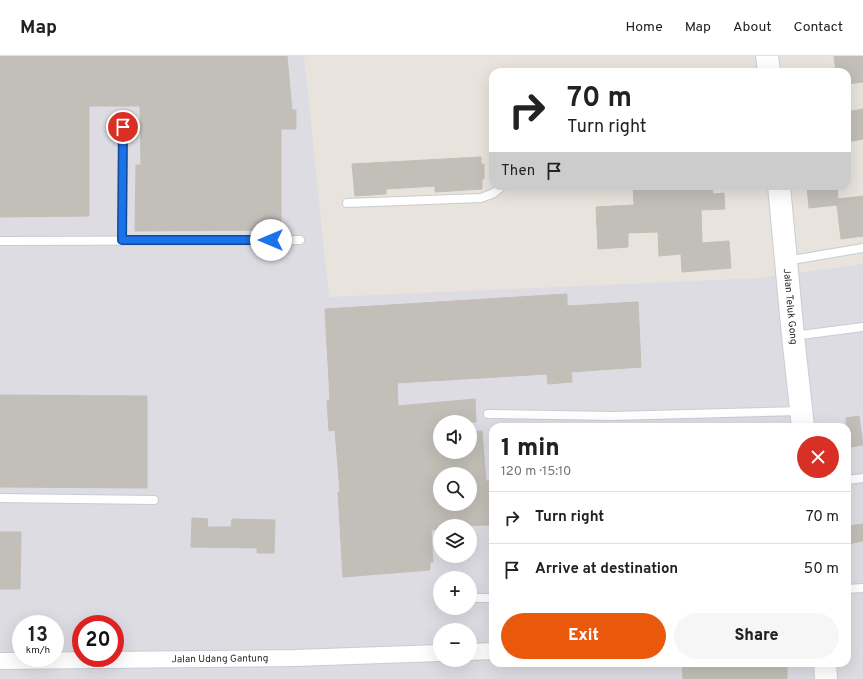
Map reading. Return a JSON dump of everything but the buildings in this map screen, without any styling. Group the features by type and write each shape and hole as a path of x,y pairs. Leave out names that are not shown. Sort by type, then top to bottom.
{"street":[{"path":"767,56 768,68"},
{"name":"Jalan Teluk Gong","path":"779,190 785,261 802,419"},
{"path":"477,652 489,651"},
{"name":"Jalan Udang Gantung","path":"0,661 295,658 433,653"},
{"path":"825,667 826,679"}],"lane":[{"path":"122,240 123,127"},
{"path":"347,203 481,198 497,190"},
{"path":"0,241 300,240"},
{"path":"785,261 863,248"},
{"path":"793,336 863,327"},
{"path":"488,414 802,419"},
{"path":"851,480 863,478"},
{"path":"0,498 154,500"},
{"path":"851,589 863,588"},
{"path":"477,598 489,598"}],"shaded area":[{"path":"0,56 304,56 329,297 761,278 863,264 863,679 0,679"}],"route":[{"path":"123,127 122,240 271,240"}]}
